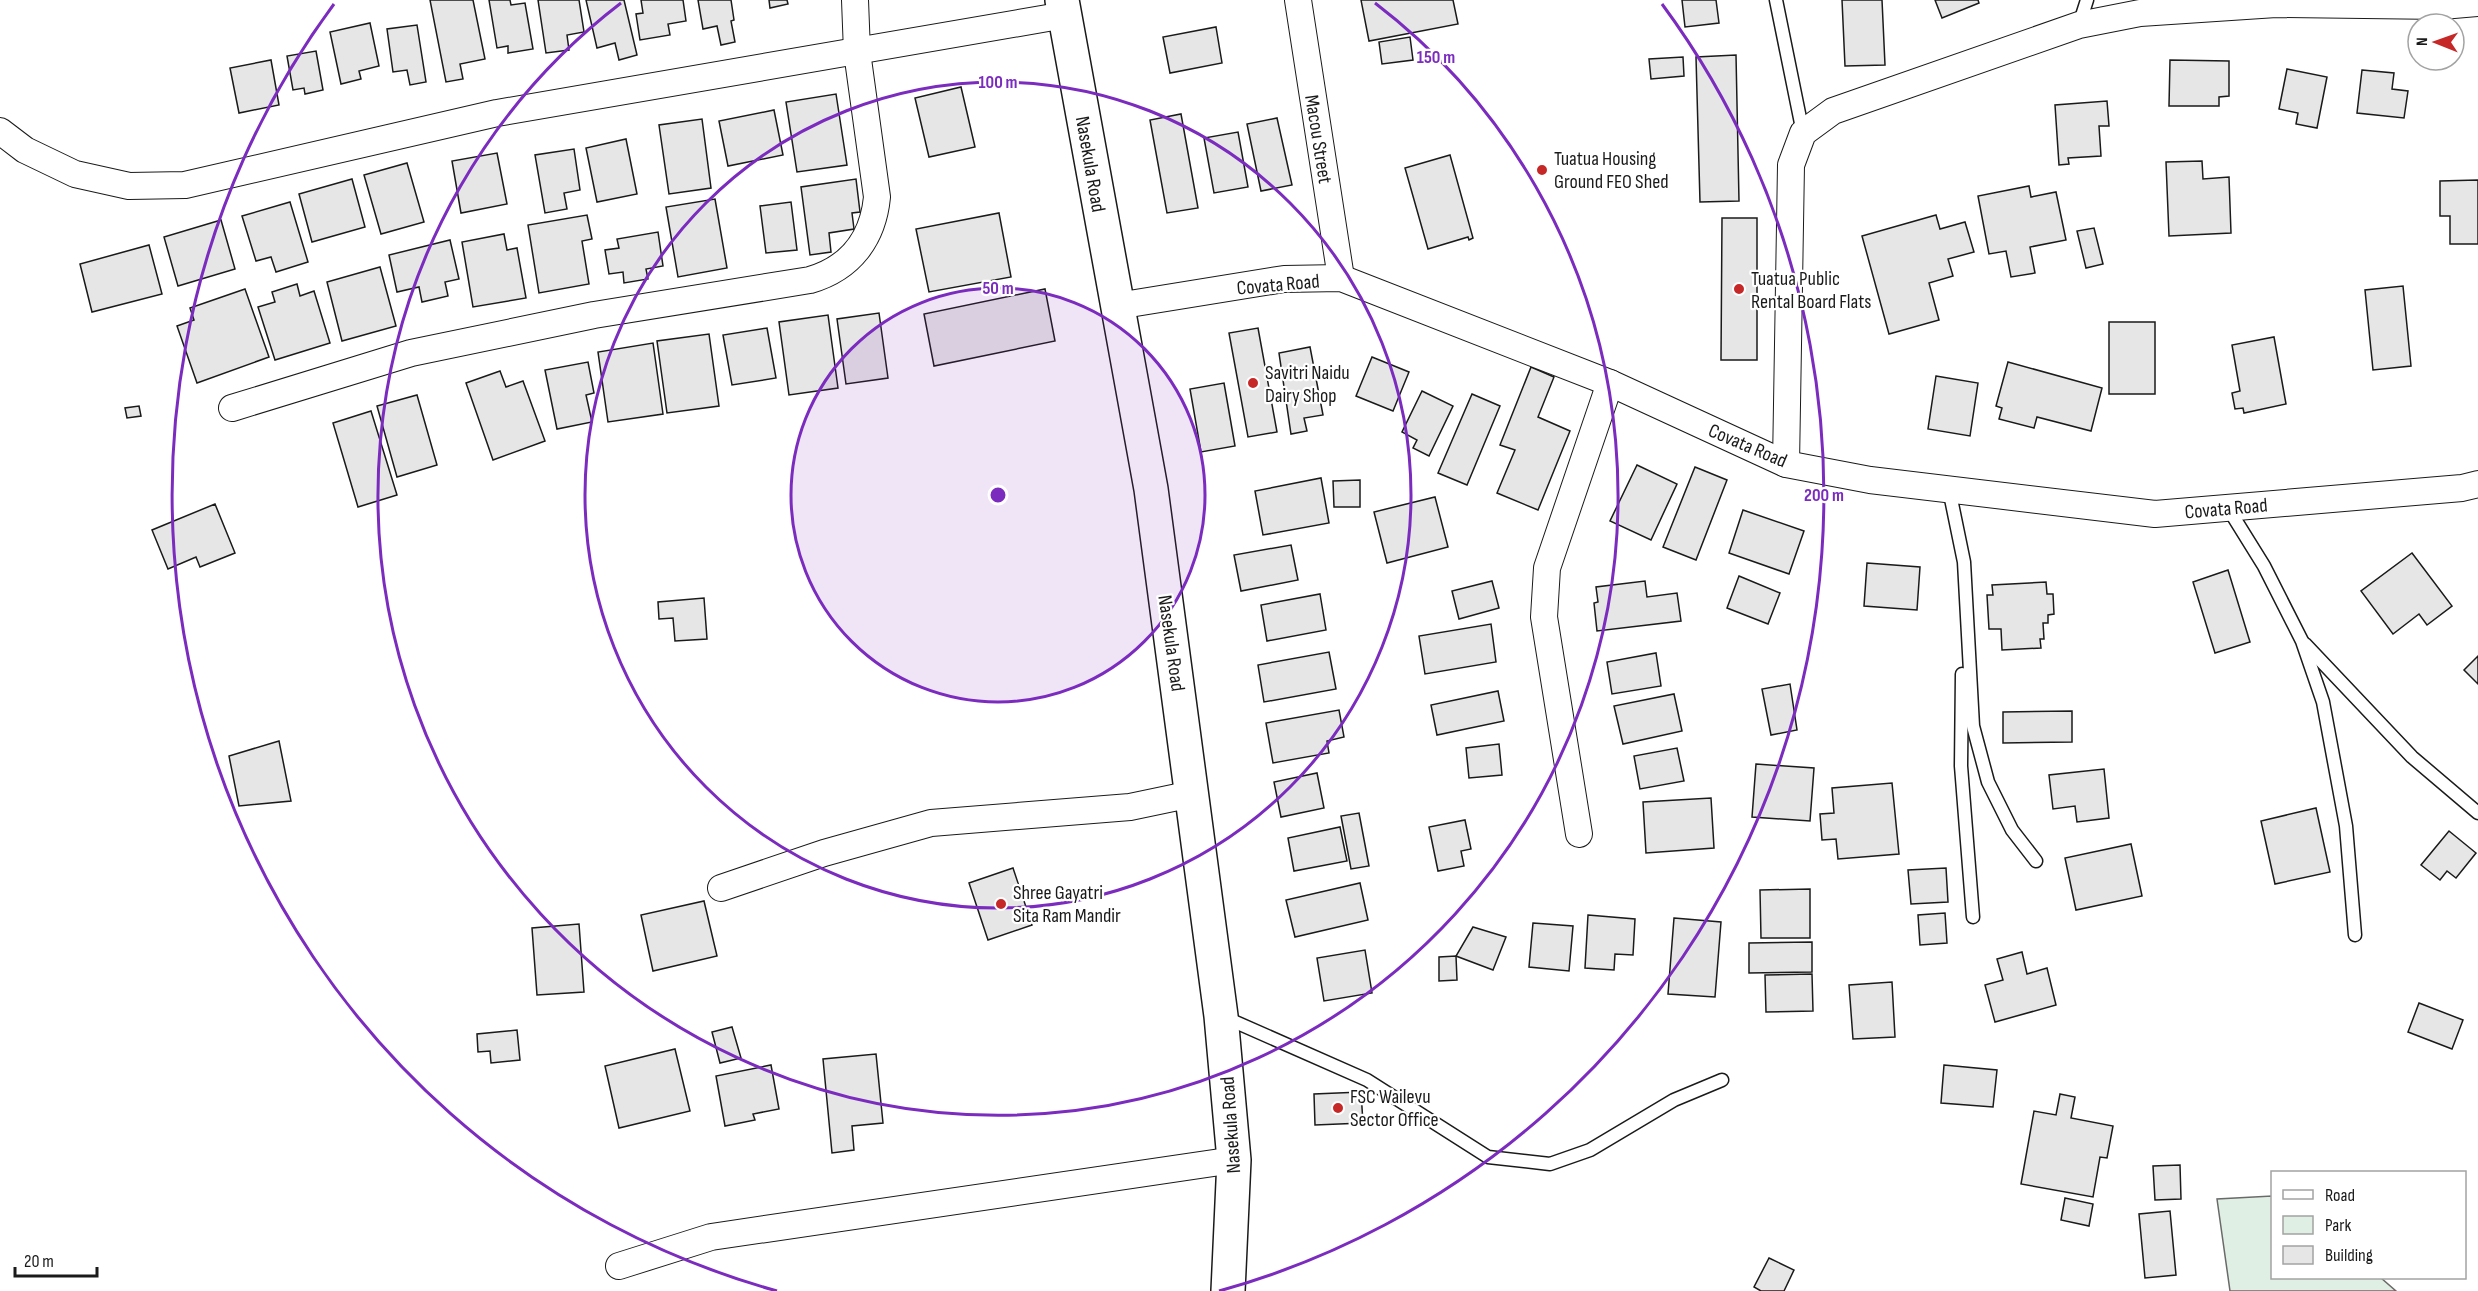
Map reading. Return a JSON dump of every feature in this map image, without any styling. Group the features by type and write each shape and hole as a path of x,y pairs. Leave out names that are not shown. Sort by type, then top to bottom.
{"main road":[{"name":"Nasekula Road","path":"1064,8 1151,489 1221,1016 1234,1160 1228,1291"}],"street":[{"path":"232,408 411,353 594,315 810,280 830,273 847,261 861,246 871,228 876,208 876,187 857,52 855,0"},
{"name":"Macou Street","path":"1298,0 1341,279"},
{"path":"1786,464 1791,165 1803,133 1833,111 2079,25 2140,13 2276,4 2442,6 2478,3"},
{"path":"0,130 25,150 75,174 129,186 185,185 497,113 857,52 1064,8"},
{"name":"Covata Road","path":"1117,306 1284,279 1341,279 1610,383 1786,464 1870,480 2155,514 2462,488 2478,484"},
{"path":"1579,834 1544,616 1547,568 1610,383"},
{"path":"721,888 824,853 931,823 1130,807 1192,794"},
{"path":"619,1266 711,1237 1234,1160"}],"lane":[{"path":"1776,0 1803,133"},
{"path":"2079,25 2087,0"},
{"path":"1949,489 1964,562 1973,726 1988,782 2012,830 2036,861"},
{"path":"2228,508 2264,566 2302,641 2323,702 2344,814 2355,935"},
{"path":"1964,562 1961,766 1973,917"},
{"path":"2302,641 2412,757 2478,813"},
{"path":"1221,1016 1366,1080 1488,1157 1550,1164 1590,1150 1674,1100 1722,1080"}],"green space":[{"path":"2271,1196 2271,1279 2382,1279 2396,1291 2230,1291 2217,1199"}],"building":[{"path":"430,0 473,0 485,59 460,64 463,79 446,82"},
{"path":"489,0 510,0 511,5 525,3 533,49 508,53 508,46 497,48"},
{"path":"538,0 579,0 584,32 567,35 569,50 546,53"},
{"path":"586,0 624,0 637,55 619,60 615,43 597,48"},
{"path":"641,0 683,0 686,21 668,24 670,35 640,40 636,14 643,13"},
{"path":"698,0 731,0 734,20 731,21 735,42 721,45 717,26 703,29"},
{"path":"769,0 787,0 788,4 770,8"},
{"path":"1361,0 1453,0 1458,24 1369,41"},
{"path":"1682,0 1716,0 1719,23 1685,27"},
{"path":"1842,0 1882,0 1885,65 1845,66"},
{"path":"1935,0 1978,0 1979,3 1942,18"},
{"path":"370,23 379,66 359,71 361,79 341,84 330,32"},
{"path":"417,25 426,82 410,85 407,70 393,72 387,29"},
{"path":"1216,27 1222,63 1170,73 1163,37"},
{"path":"1410,37 1413,60 1382,64 1379,42"},
{"path":"316,51 323,90 305,94 304,88 293,90 287,56"},
{"path":"1736,55 1739,201 1700,202 1696,57"},
{"path":"1683,57 1684,76 1651,79 1649,59"},
{"path":"271,60 279,105 239,113 230,68"},
{"path":"2170,60 2229,61 2229,96 2219,97 2219,106 2169,106"},
{"path":"2287,69 2327,77 2317,128 2296,124 2298,113 2279,109"},
{"path":"2362,70 2394,73 2392,89 2408,91 2404,118 2357,113"},
{"path":"961,87 975,147 929,157 915,98"},
{"path":"836,94 847,165 797,172 786,102"},
{"path":"2107,101 2109,126 2099,126 2101,156 2068,158 2069,164 2059,165 2055,105"},
{"path":"774,110 783,155 728,166 719,121"},
{"path":"1181,114 1198,208 1167,213 1150,120"},
{"path":"1277,118 1292,185 1261,191 1247,124"},
{"path":"702,119 711,188 669,194 659,125"},
{"path":"1238,132 1248,187 1214,193 1204,138"},
{"path":"626,139 637,194 597,202 586,148"},
{"path":"574,149 580,190 564,193 567,209 545,213 535,155"},
{"path":"497,153 507,204 461,213 452,161"},
{"path":"1450,155 1473,238 1469,240 1468,237 1428,249 1405,168"},
{"path":"2202,161 2203,179 2229,177 2231,233 2169,236 2166,162"},
{"path":"407,163 424,222 381,234 364,175"},
{"path":"352,179 365,227 312,242 299,194"},
{"path":"856,179 860,212 852,213 854,229 829,233 831,252 810,255 801,187"},
{"path":"2478,180 2478,244 2450,244 2450,216 2440,216 2440,181"},
{"path":"2029,186 2031,197 2056,192 2066,240 2030,247 2035,273 2011,277 2006,251 1989,254 1978,196"},
{"path":"715,199 727,268 678,277 666,207"},
{"path":"290,202 308,262 276,272 271,257 256,261 242,216"},
{"path":"791,202 797,250 766,253 760,206"},
{"path":"999,213 1011,277 929,292 916,229"},
{"path":"587,215 592,239 582,241 589,284 539,293 528,225"},
{"path":"1936,215 1940,229 1965,222 1974,252 1948,259 1953,276 1929,283 1939,320 1889,334 1862,236"},
{"name":"Tuatua Public Rental Board Flats","path":"1722,218 1757,218 1757,360 1721,360"},
{"path":"221,220 235,269 178,286 164,237"},
{"path":"2094,228 2103,264 2086,268 2077,231"},
{"path":"658,232 663,266 646,269 648,279 624,283 623,272 609,274 605,250 619,248 617,239"},
{"path":"504,234 507,250 517,248 526,298 473,307 462,242"},
{"path":"450,240 459,279 445,282 448,296 422,302 419,287 397,292 389,255"},
{"path":"149,245 162,294 92,312 80,264"},
{"path":"380,267 396,326 342,341 327,282"},
{"path":"297,284 300,296 314,291 330,343 275,360 258,307 275,302 272,292"},
{"path":"2403,286 2411,366 2373,370 2365,290"},
{"path":"245,289 269,357 197,383 177,326 194,320 190,308"},
{"path":"1045,289 1055,341 934,366 924,314"},
{"path":"879,313 888,378 846,384 837,319"},
{"path":"828,315 838,388 789,395 779,322"},
{"path":"2109,322 2155,322 2155,394 2109,394"},
{"path":"767,328 776,378 732,385 723,335"},
{"name":"Savitri Naidu Dairy Shop","path":"1258,328 1277,432 1248,437 1229,333"},
{"path":"709,334 719,406 667,413 657,341"},
{"path":"2274,337 2286,404 2244,413 2243,408 2235,409 2232,393 2240,391 2232,345"},
{"path":"653,343 663,414 608,422 598,352"},
{"path":"1310,347 1323,415 1304,418 1307,431 1291,434 1279,353"},
{"path":"1372,357 1409,372 1393,411 1356,396"},
{"path":"588,362 594,393 586,395 592,422 557,429 545,370"},
{"path":"2008,362 2102,388 2091,431 2037,417 2034,428 1999,419 2002,408 1996,406"},
{"path":"1531,367 1554,377 1538,417 1570,431 1538,510 1497,493 1515,450 1500,445"},
{"path":"500,371 506,387 523,381 545,441 493,460 466,383"},
{"path":"1936,376 1978,383 1970,436 1928,429"},
{"path":"1224,383 1235,446 1201,452 1190,389"},
{"path":"1422,391 1453,406 1429,456 1413,448 1417,440 1402,432"},
{"path":"1472,394 1500,406 1467,485 1438,473"},
{"path":"417,395 437,465 397,477 377,406"},
{"path":"139,406 141,416 127,418 125,408"},
{"path":"371,411 397,495 358,507 333,423"},
{"path":"1637,465 1677,484 1651,540 1610,521"},
{"path":"1695,467 1727,480 1696,560 1663,547"},
{"path":"1321,478 1329,523 1263,535 1255,491"},
{"path":"1360,480 1360,507 1334,507 1333,481"},
{"path":"1435,497 1448,547 1387,563 1374,512"},
{"path":"215,504 235,553 200,567 196,557 168,569 152,530"},
{"path":"1743,510 1804,531 1789,574 1729,553"},
{"path":"1291,545 1298,580 1241,591 1234,555"},
{"path":"2412,553 2452,606 2427,625 2419,614 2393,634 2361,591"},
{"path":"1867,563 1920,567 1917,610 1864,606"},
{"path":"2228,570 2250,642 2215,653 2193,582"},
{"path":"1739,576 1780,593 1768,624 1727,608"},
{"path":"1492,581 1499,608 1459,619 1452,591"},
{"path":"1645,581 1647,597 1677,593 1681,621 1597,631 1594,603 1598,602 1596,587"},
{"path":"2046,582 2047,594 2053,594 2054,614 2048,615 2048,623 2043,623 2044,639 2040,639 2041,648 2002,650 2001,629 1989,629 1987,595 1993,595 1992,585"},
{"path":"1320,594 1326,630 1267,641 1261,605"},
{"path":"704,598 707,639 675,641 673,618 659,619 658,602"},
{"path":"1491,624 1496,662 1425,674 1419,636"},
{"path":"1329,652 1336,689 1264,702 1258,665"},
{"path":"1656,653 1661,686 1612,694 1607,662"},
{"path":"2478,656 2478,684 2464,670"},
{"path":"1790,684 1797,730 1771,735 1762,689"},
{"path":"1498,691 1504,721 1437,735 1431,705"},
{"path":"1674,694 1682,731 1623,744 1614,706"},
{"path":"1339,710 1344,737 1327,741 1329,753 1273,763 1266,723"},
{"path":"2072,711 2072,742 2003,743 2003,712"},
{"path":"279,741 291,801 239,806 229,756"},
{"path":"1499,744 1502,775 1469,778 1466,748"},
{"path":"1677,748 1684,781 1640,789 1634,756"},
{"path":"1756,764 1814,768 1810,821 1752,817"},
{"path":"2104,769 2109,818 2077,822 2075,806 2053,809 2049,775"},
{"path":"1317,773 1324,808 1281,817 1274,782"},
{"path":"1892,783 1899,854 1838,859 1836,839 1822,840 1820,814 1834,813 1832,788"},
{"path":"1711,798 1714,848 1646,853 1643,802"},
{"path":"2316,808 2330,872 2275,884 2261,821"},
{"path":"1359,813 1369,866 1351,869 1341,816"},
{"path":"1465,820 1471,849 1461,851 1464,866 1438,871 1429,827"},
{"path":"1340,827 1347,861 1294,871 1288,838"},
{"path":"2449,831 2476,853 2456,878 2447,871 2440,880 2421,865"},
{"path":"2131,844 2142,896 2076,910 2065,858"},
{"name":"Shree Gayatri Sita Ram Mandir","path":"1013,868 1032,925 988,940 969,883"},
{"path":"1946,868 1948,902 1911,904 1908,870"},
{"path":"1360,883 1368,920 1295,937 1286,900"},
{"path":"1810,889 1810,938 1761,938 1760,890"},
{"path":"704,901 717,956 653,971 641,915"},
{"path":"1945,913 1947,943 1920,945 1918,915"},
{"path":"1588,915 1635,919 1633,955 1615,954 1614,970 1585,968"},
{"path":"1674,918 1721,922 1715,997 1668,994"},
{"path":"1533,923 1573,926 1569,971 1529,967"},
{"path":"579,924 584,992 537,995 532,928"},
{"path":"1473,927 1506,937 1493,970 1456,956"},
{"path":"1812,942 1812,972 1749,973 1749,943"},
{"path":"1365,950 1372,993 1324,1001 1317,958"},
{"path":"2022,952 2027,974 2047,968 2056,1005 1995,1022 1985,985 2003,980 1997,959"},
{"path":"1456,956 1457,980 1439,981 1439,957"},
{"path":"1812,974 1813,1011 1766,1012 1765,975"},
{"path":"1892,982 1895,1037 1853,1039 1849,985"},
{"path":"2419,1003 2463,1020 2452,1049 2408,1032"},
{"path":"732,1027 741,1058 720,1063 712,1032"},
{"path":"517,1030 520,1060 491,1063 490,1051 478,1052 477,1034"},
{"path":"675,1049 690,1111 619,1128 605,1066"},
{"path":"876,1054 883,1123 852,1126 854,1150 832,1153 823,1059"},
{"path":"771,1065 779,1109 753,1114 755,1120 725,1126 716,1076"},
{"path":"1944,1065 1997,1070 1993,1107 1941,1103"},
{"name":"FSC Wailevu Sector Office","path":"1361,1092 1363,1123 1315,1125 1314,1094"},
{"path":"2060,1094 2075,1097 2071,1118 2113,1126 2107,1158 2100,1157 2093,1197 2021,1184 2034,1111 2056,1115"},
{"path":"2180,1165 2181,1199 2155,1200 2153,1166"},
{"path":"2065,1198 2093,1204 2089,1226 2061,1220"},
{"path":"2170,1211 2176,1275 2145,1278 2139,1214"},
{"path":"1769,1258 1794,1270 1784,1291 1761,1291 1754,1287"}],"place":[{"name":"Tuatua Housing Ground FEO Shed","path":"1542,170"},
{"name":"Tuatua Public Rental Board Flats","path":"1739,289"},
{"name":"Savitri Naidu Dairy Shop","path":"1253,383"},
{"name":"Shree Gayatri Sita Ram Mandir","path":"1001,904"},
{"name":"FSC Wailevu Sector Office","path":"1338,1108"}]}
